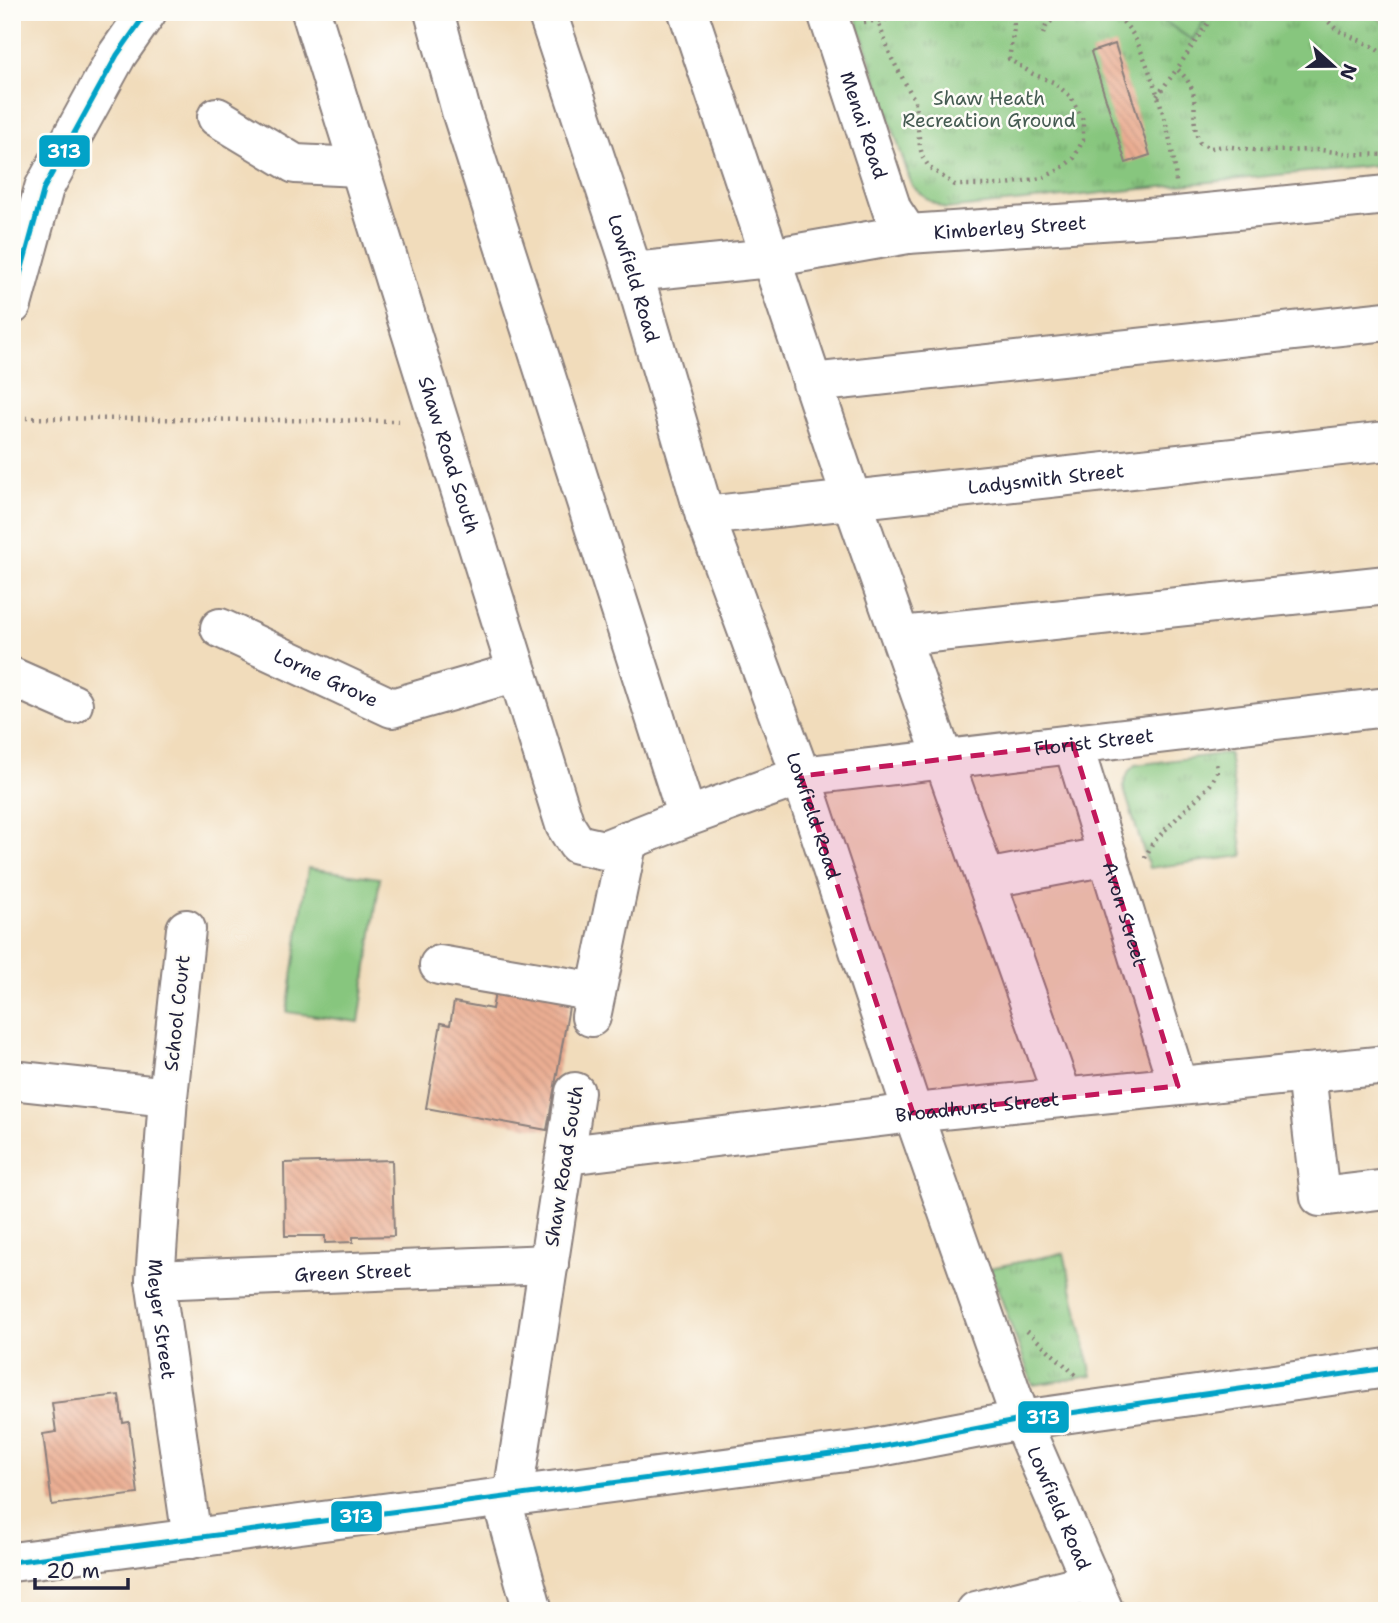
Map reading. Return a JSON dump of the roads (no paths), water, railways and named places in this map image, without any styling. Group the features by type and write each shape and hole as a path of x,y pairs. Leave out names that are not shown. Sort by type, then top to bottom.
{"street":[{"path":"12,305 28,184 147,12"},
{"name":"Shaw Road South","path":"311,12 565,825 577,844 604,850 801,776"},
{"path":"434,12 461,111 687,817"},
{"name":"Lowfield Road","path":"547,12 633,272 705,516 801,776 913,1113 1021,1420 1098,1596"},
{"path":"688,12 852,500 1063,1098"},
{"name":"Menai Road","path":"827,12 892,210 908,234"},
{"path":"217,117 295,164 359,167"},
{"name":"Kimberley Street","path":"633,272 770,258 908,234 1177,216 1387,195"},
{"path":"812,383 1387,321"},
{"name":"Ladysmith Street","path":"705,516 1387,440"},
{"path":"901,636 1387,585"},
{"name":"Lorne Grove","path":"220,628 392,708 517,673"},
{"path":"12,677 73,704"},
{"name":"Florist Street","path":"801,776 1387,707"},
{"name":"Avon Street","path":"1073,744 1178,1086"},
{"path":"439,965 593,1005 628,840"},
{"path":"986,879 1109,861"},
{"name":"School Court","path":"168,1097 186,929"},
{"name":"Broadhurst Street","path":"567,1155 913,1113 1387,1065"},
{"path":"1306,1073 1320,1197 1387,1189"},
{"path":"12,1080 168,1097"},
{"name":"Shaw Road South","path":"507,1496 549,1264 575,1093"},
{"name":"Meyer Street","path":"168,1097 155,1280 191,1539"},
{"name":"Green Street","path":"155,1280 549,1264"},
{"path":"12,1562 869,1449 1021,1420 1387,1368"},
{"path":"507,1496 533,1611"},
{"path":"975,1611 1098,1596"}],"park label":[{"name":"Shaw Heath Recreation Ground","path":"989,109"}]}
